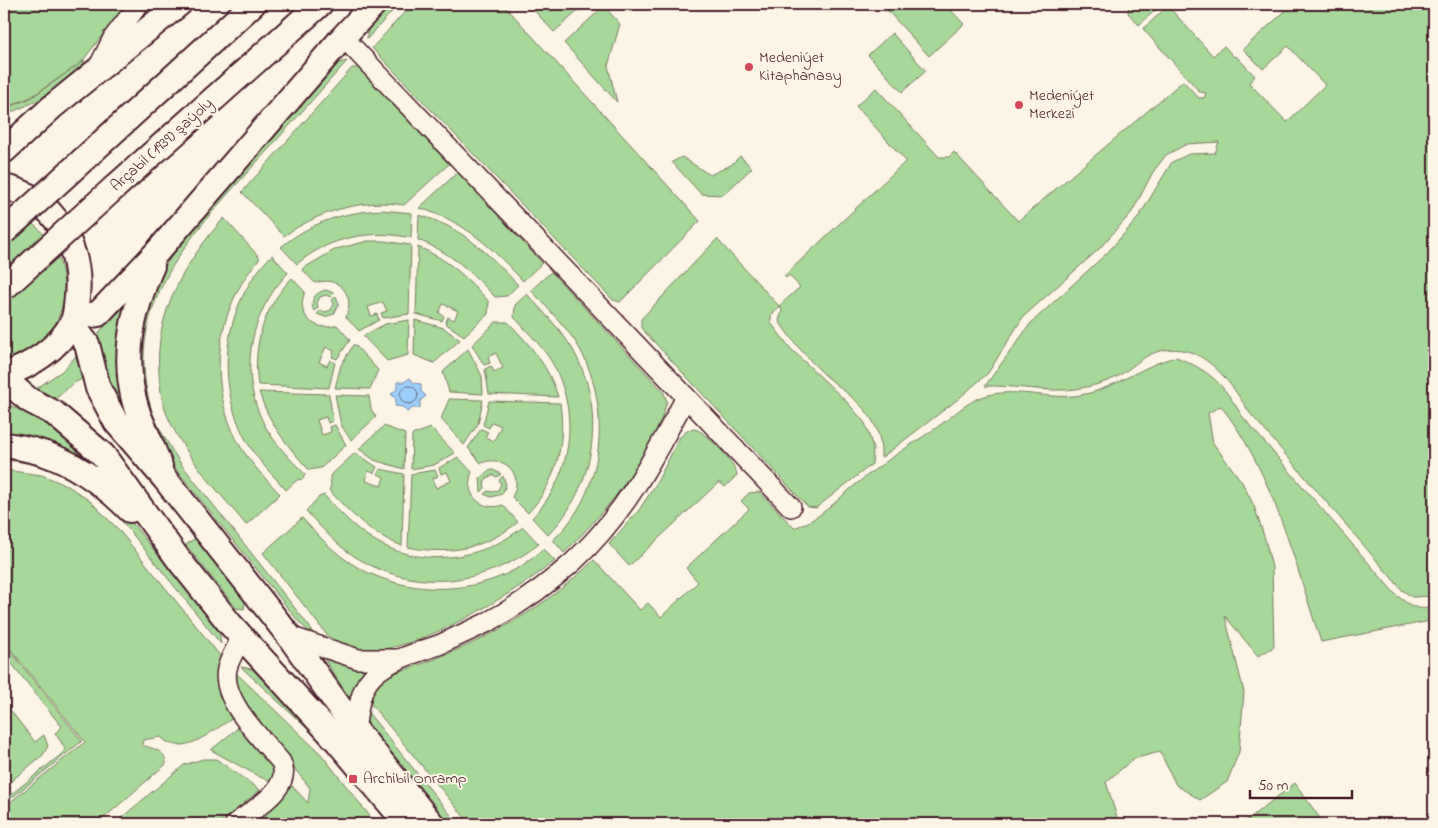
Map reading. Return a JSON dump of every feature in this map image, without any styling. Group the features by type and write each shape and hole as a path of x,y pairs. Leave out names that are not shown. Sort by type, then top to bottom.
{"main road":[{"path":"4,151 97,70 179,4"},
{"path":"4,232 253,4"},
{"name":"Arçabil (1939) şaýoly","path":"4,288 320,4"},
{"path":"73,320 98,314 158,251 343,37 374,4"},
{"path":"4,126 52,108"},
{"path":"4,187 34,200 53,215 67,235 75,257 78,281 73,320 42,356 22,369 4,377 29,400 54,413 103,455 180,560 242,638 338,742 407,824"},
{"path":"158,251 140,295 132,322 129,349 133,395 139,415 165,479"},
{"path":"73,320 87,344 98,388 116,422 165,479 289,636 355,729 432,824"},
{"path":"4,445 28,447 75,466 109,490 180,560"}],"street":[{"path":"97,70 113,38 140,4"},
{"path":"343,37 790,508"},
{"path":"355,729 362,692 368,681 377,672 402,659 444,643 512,608 548,583 600,536 621,511 651,464 686,397"},
{"path":"289,636 358,659 402,659"},
{"path":"235,824 277,789 284,780 285,770 281,762 235,704 228,691 227,670 242,638"}],"green space":[{"path":"4,4 126,4 81,63 31,97 4,108"},
{"path":"391,4 399,4 367,39 368,29"},
{"path":"412,4 503,4 700,221 620,302 613,300 372,48"},
{"path":"528,4 586,4 554,32"},
{"path":"892,4 945,4 964,24 929,56 886,9"},
{"path":"1129,4 1162,4 1139,25 1128,13"},
{"path":"1293,4 1434,4 1434,596 1412,597 1402,590 1249,412 1221,374 1210,363 1197,355 1183,350 1168,350 1151,354 1115,378 1076,389 1055,390 985,386 1031,323 1107,253 1138,218 1172,162 1189,154 1215,153 1219,142 1187,144 1166,155 1153,172 1132,212 1099,249 1023,317 988,373 957,400 881,458 877,430 871,419 855,400 824,374 794,342 779,321 782,310 780,306 771,316 771,323 791,349 847,402 865,423 873,448 872,464 816,508 808,507 641,328 641,319 717,239 779,306 800,287 789,275 786,278 784,276 906,161 856,106 876,88 939,157 949,157 954,152 1018,221 1183,81 1199,98 1204,98 1206,93 1200,92 1143,29 1168,6 1213,56 1224,46 1234,57 1236,56 1255,76 1249,83 1287,122 1325,85 1288,46 1263,69 1243,49"},
{"path":"604,6 620,24 608,66 617,102 564,43"},
{"path":"892,33 926,71 902,92 868,55"},
{"path":"85,60 71,79 61,87 38,100 4,115 4,109 31,98"},
{"path":"347,61 223,199 181,253 164,281 152,311 145,342 145,375 152,411 165,438 181,464 309,626 317,640 299,622 168,458 146,410 138,350 156,282 192,225 338,63"},
{"path":"352,68 359,68 449,164 404,205 388,203 356,205 311,220 284,236 242,192"},
{"path":"740,156 752,168 723,195 701,194 672,162 682,157 710,175 731,165"},
{"path":"458,172 542,263 523,281 488,246 464,228 450,220 419,208"},
{"path":"4,210 23,218 39,230 52,245 60,263 64,282 63,301 57,320 46,338 32,350 4,364"},
{"path":"382,210 412,213 411,238 381,234 351,237 323,247 297,264 281,247 304,231 328,220 354,213"},
{"path":"419,215 448,227 473,242 518,285 507,296 495,297 460,263 440,250 418,240"},
{"path":"224,218 260,258 245,278 233,300 225,324 220,348 219,372 222,397 229,421 243,451 280,494 246,525 189,455 179,439 164,407 159,374 159,352 167,309 185,271 197,252"},
{"path":"368,241 411,245 409,314 383,318 381,313 387,311 383,302 368,307 371,316 377,314 379,320 359,331 346,317 349,301 343,288 331,282 315,283 302,269 336,249"},
{"path":"418,247 448,263 489,302 488,314 464,336 445,323 448,317 454,320 458,311 443,304 439,313 444,316 442,321 416,314"},
{"path":"272,255 288,273 275,289 256,325 250,365 251,385 256,405 268,431 288,457 305,474 303,479 297,480 286,490 259,460 246,440 236,417 230,393 227,368 229,343 234,319 243,296 256,275"},
{"path":"551,272 663,391 667,401 660,422 638,464 611,502 564,553 553,540 570,521 584,499 593,475 598,449 599,423 597,398 590,373 580,349 563,326 531,290"},
{"path":"292,278 305,292 303,308 309,320 321,326 337,325 350,340 337,359 332,357 334,351 326,347 319,362 327,366 330,360 335,363 329,388 258,385 257,355 262,327 274,301"},
{"path":"326,290 334,293 330,297 326,295 320,297 317,303 318,308 314,311 312,304 314,298"},
{"path":"527,294 557,328 573,350 584,373 590,397 593,422 591,447 586,471 577,494 564,516 548,535 532,518 556,485 568,447 569,427 563,387 555,368 541,347 514,317 515,305"},
{"path":"336,296 339,304 334,314 325,317 317,314 321,310 325,312 331,310 334,304 332,300"},
{"path":"126,304 123,411 109,388 97,338 100,331"},
{"path":"409,320 408,355 387,361 363,336 385,324"},
{"path":"415,320 444,328 460,340 434,363 414,355"},
{"path":"496,322 508,322 531,348 549,375 558,397 489,394 485,369 491,366 494,372 503,368 496,353 488,357 490,363 484,365 472,345"},
{"path":"354,344 378,370 370,389 335,388 341,365"},
{"path":"468,349 482,376 483,394 449,392 443,372"},
{"path":"76,356 80,356 84,378 74,383 53,401 36,392 37,388 62,371"},
{"path":"1176,357 1207,373 1222,387 1242,416 1396,595 1414,607 1434,607 1434,619 1425,622 1321,642 1281,519 1255,460 1221,406 1208,413 1213,443 1242,482 1254,506 1265,539 1272,567 1274,647 1258,656 1225,616 1244,692 1239,752 1227,782 1200,800 1176,785 1160,752 1133,759 1106,782 1119,824 470,824 370,703 375,689 385,678 450,653 501,628 549,598 594,560 640,610 648,603 661,617 698,582 686,568 749,509 741,501 749,493 760,492 794,528 819,515 895,455 977,399 1000,393 1062,396 1088,394"},
{"path":"259,392 329,394 333,421 328,423 326,417 317,420 322,435 331,432 330,427 335,425 346,445 321,468 309,470 273,424"},
{"path":"335,395 369,396 371,409 376,417 351,440 341,425"},
{"path":"449,399 483,400 478,424 464,445 441,419"},
{"path":"489,401 560,403 561,433 557,462 546,489 528,513 512,497 516,481 510,468 497,461 481,463 468,448 481,429 488,432 485,437 494,441 501,426 492,422 489,428 483,425"},
{"path":"11,406 53,425 89,458 41,440 4,436 4,408"},
{"path":"384,426 405,434 404,469 374,460 359,449"},
{"path":"431,428 455,453 434,465 411,469 412,435"},
{"path":"695,429 700,431 720,449 736,470 737,475 725,487 719,482 629,566 609,544 639,510 656,484 680,437 688,430"},
{"path":"4,453 63,466 129,519 219,630 221,644 110,508 93,492 55,471 35,465 4,460"},
{"path":"355,453 377,467 374,473 368,471 366,481 381,486 384,477 378,474 380,469 404,474 402,546 371,529 345,507 329,490 331,486 330,476"},
{"path":"458,457 472,472 470,487 476,499 488,506 503,505 518,522 493,538 466,548 438,551 408,547 411,474 435,470 438,476 432,479 436,488 451,481 447,472 441,474 439,468"},
{"path":"4,470 42,475 68,486 90,501 118,529 221,657 222,697 232,719 206,736 187,744 169,743 161,737 143,740 142,745 161,753 166,764 97,824 4,824 4,807 85,742 4,641"},
{"path":"493,470 501,474 497,477 493,475 487,478 484,483 485,488 481,492 480,478 488,471"},
{"path":"503,476 506,485 502,494 491,497 484,494 488,491 498,490 501,484 499,480"},
{"path":"324,495 345,517 369,537 387,547 407,554 427,557 448,557 468,554 506,539 523,527 539,544 518,558 496,569 472,576 448,580 424,580 400,576 377,568 354,556 341,546 306,511 319,497"},
{"path":"302,518 330,547 349,562 372,574 397,583 422,588 449,588 474,585 499,577 522,565 543,549 555,561 510,593 446,628 413,641 381,649 353,650 331,640 263,553"},
{"path":"195,538 245,601 244,609 236,608 186,545"},
{"path":"4,643 82,741 4,804 4,800 63,753 65,748 55,733 62,727 4,654"},
{"path":"320,652 384,663 350,700"},
{"path":"241,667 252,669 316,729 312,733"},
{"path":"236,673 321,754 376,824 253,824 292,786 308,803 310,788 246,708 236,688"},
{"path":"7,706 35,742 44,735 48,746 43,755 4,787 4,760 9,755 4,748 4,722 8,719 4,714 4,708"},
{"path":"366,710 458,824 448,824 368,725 365,717"},
{"path":"239,727 278,774 275,783 260,777 211,750"},
{"path":"203,759 216,759 260,790 218,824 114,824 184,765"},
{"path":"1295,783 1324,824 1242,824"}],"water":[{"path":"410,378 414,383 421,384 421,391 426,396 420,401 420,408 413,408 407,412 403,407 395,406 396,399 391,394 397,389 397,382 404,382"}],"place":[{"name":"Medeniýet Kitaphanasy","path":"749,67"},
{"name":"Medeniýet Merkezi","path":"1019,105"},
{"name":"Archibil Onramp","path":"353,779"}]}
